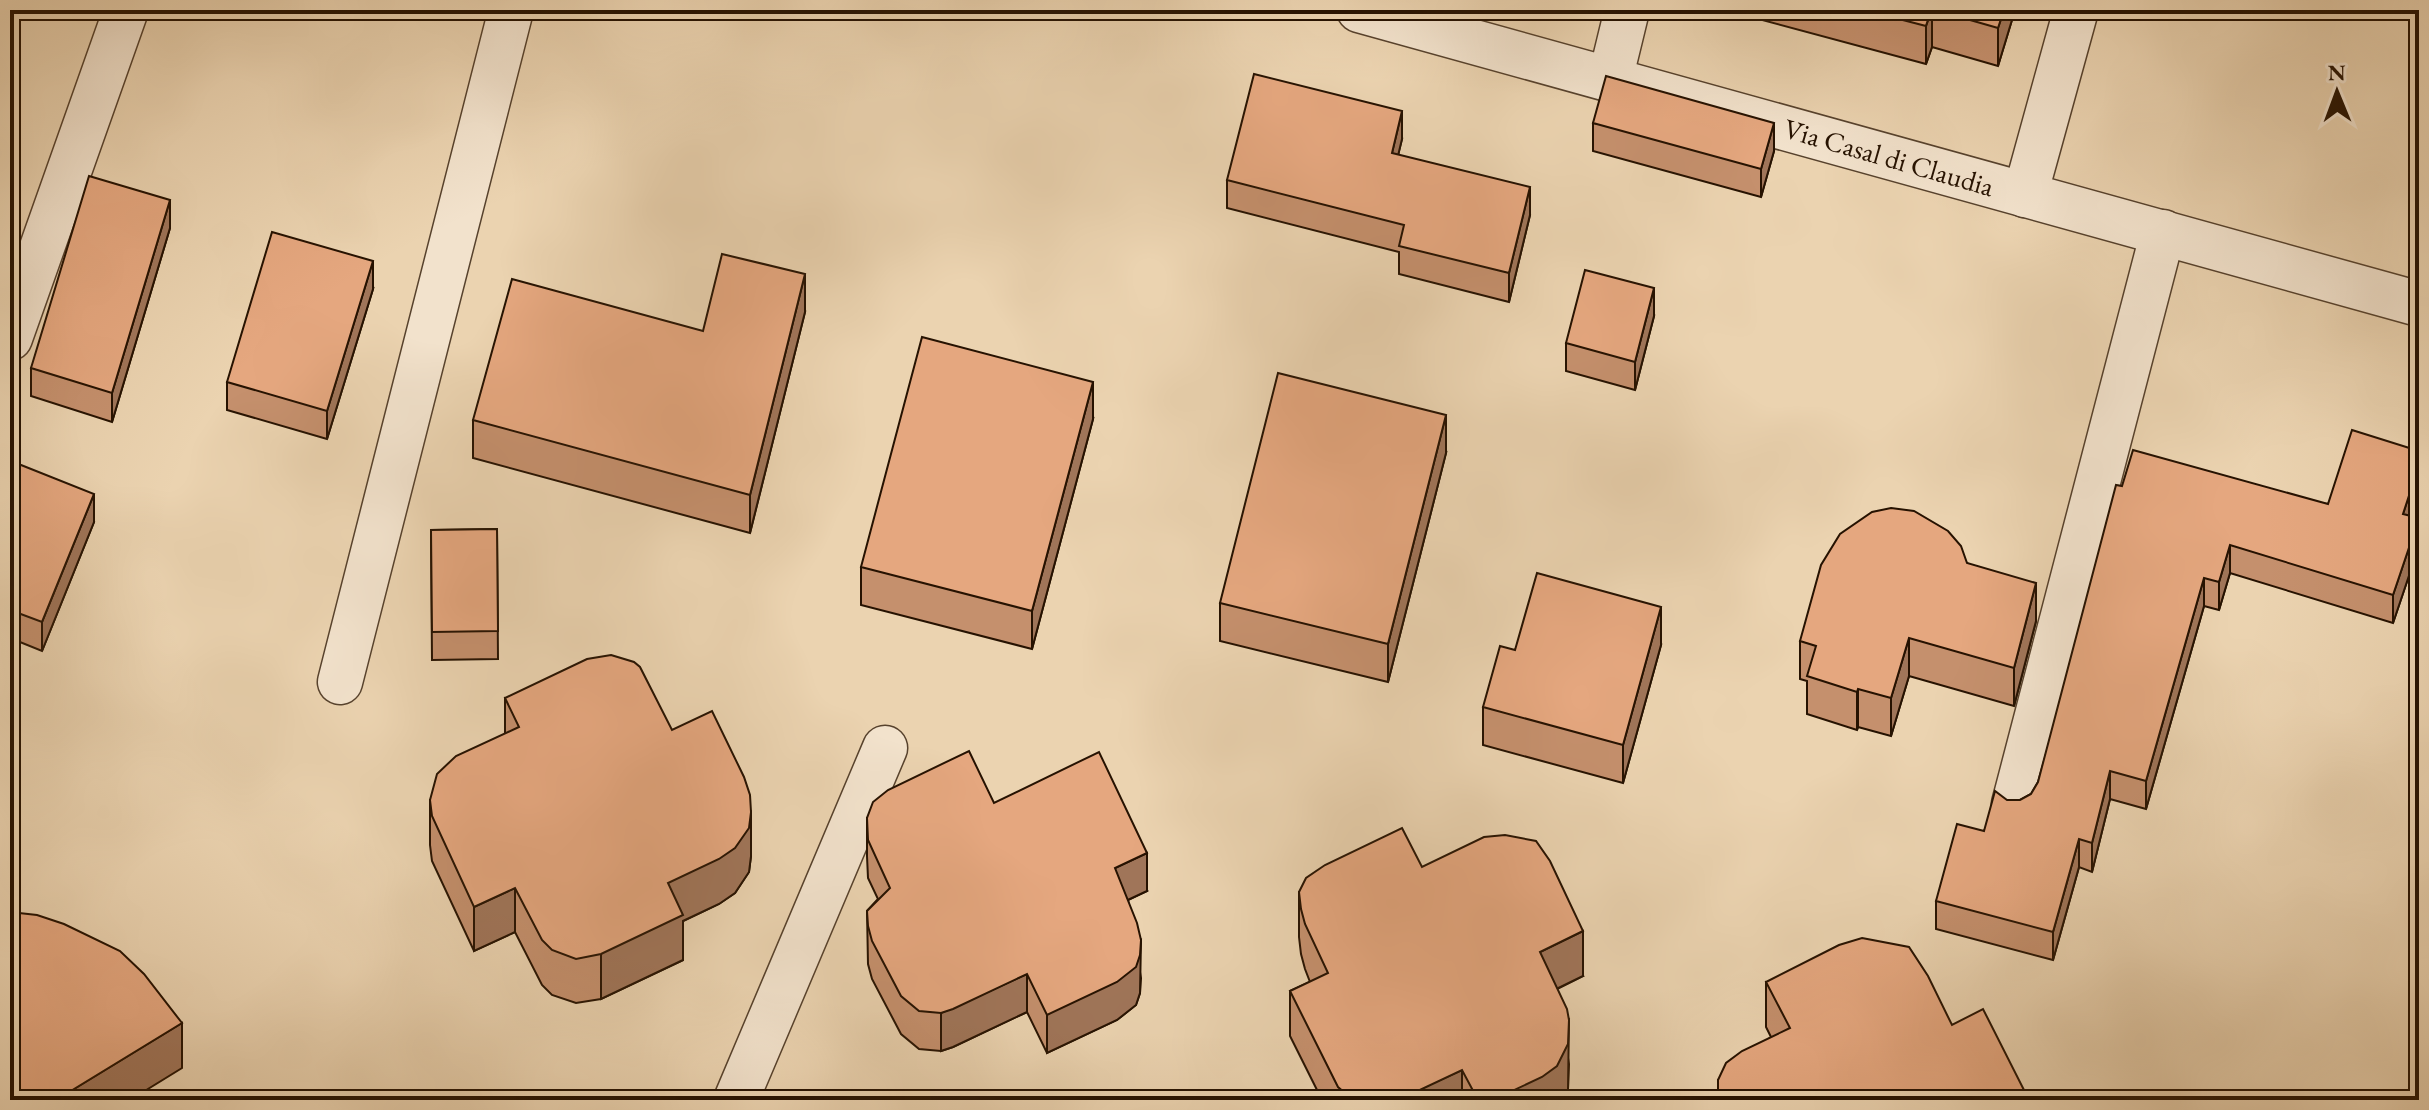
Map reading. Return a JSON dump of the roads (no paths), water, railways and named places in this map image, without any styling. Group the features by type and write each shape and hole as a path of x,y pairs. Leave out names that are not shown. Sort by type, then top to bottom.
{"street":[{"path":"10,338 126,10"},
{"path":"340,682 511,10"},
{"name":"Via Casal di Claudia","path":"1359,10 2419,304"},
{"path":"1610,80 1627,10"},
{"path":"2025,195 2076,10"},
{"path":"2014,804 2163,232"},
{"path":"736,1100 885,748"}]}
